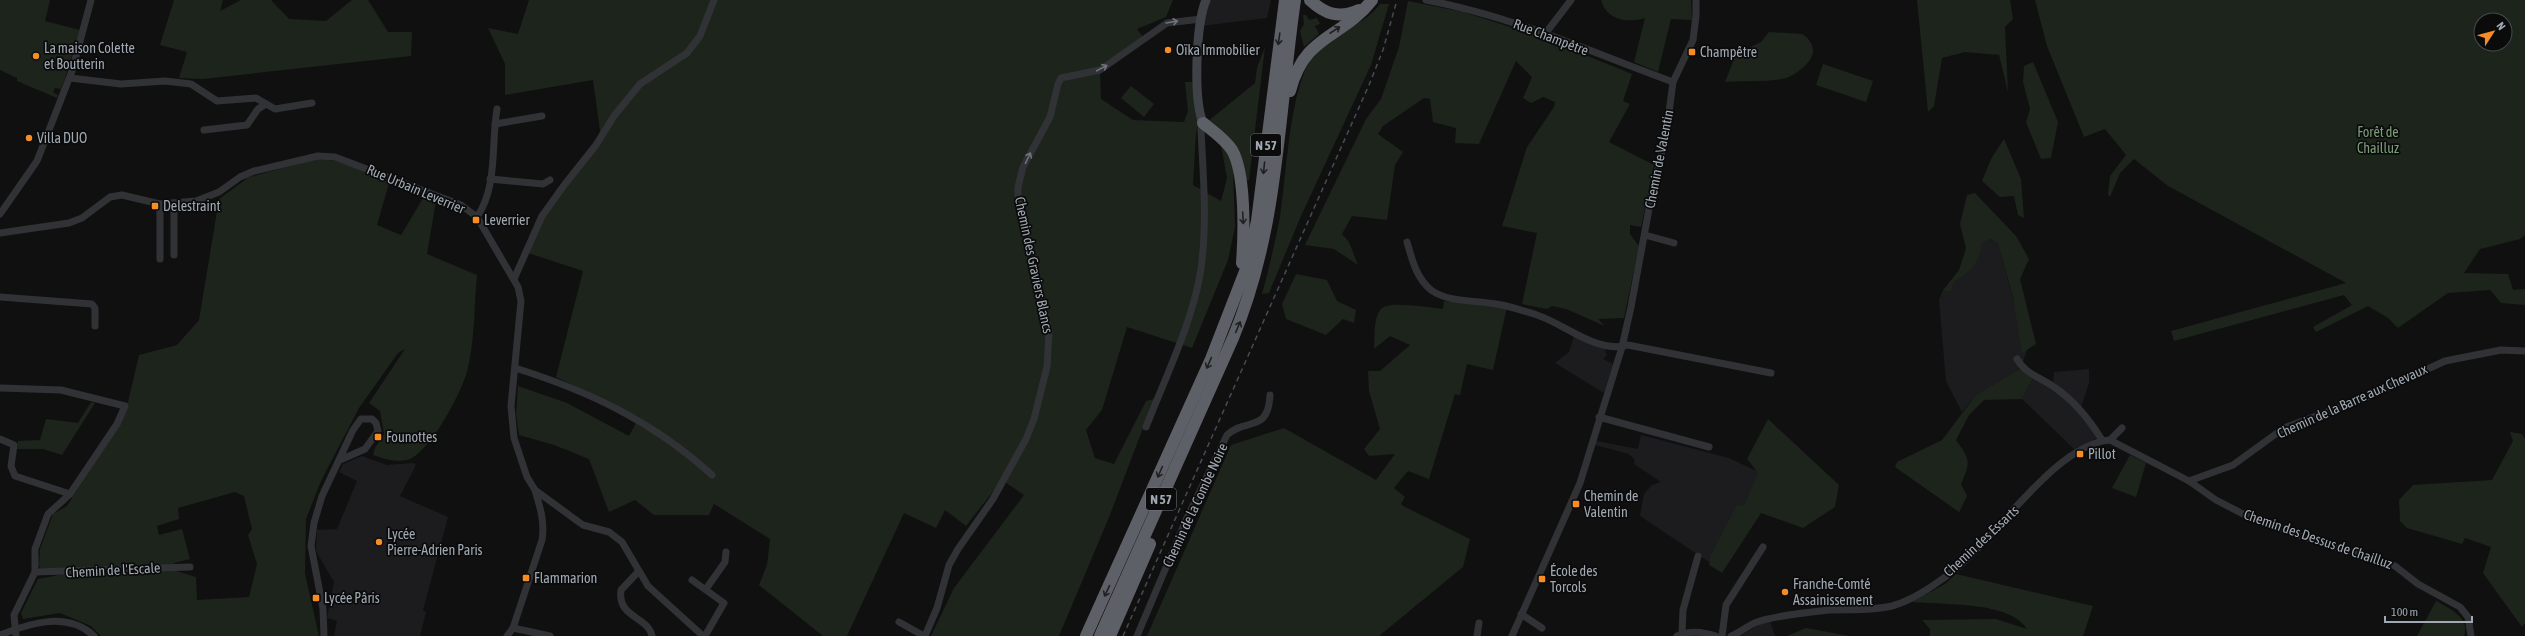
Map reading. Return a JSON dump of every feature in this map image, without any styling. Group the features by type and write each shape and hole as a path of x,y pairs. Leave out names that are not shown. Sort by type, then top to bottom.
{"highway":[{"name":"N 57","path":"1086,636 1214,351 1240,288 1257,220 1285,0"},
{"name":"N 57","path":"1100,636 1223,363 1251,294 1263,249 1271,204 1295,0"},
{"path":"1310,0 1321,10 1332,15 1352,13 1368,4"},
{"path":"1280,129 1292,82 1306,56 1315,45 1355,18 1368,4"},
{"path":"1202,126 1225,141 1232,151 1237,163 1244,225 1240,288"},
{"path":"1110,636 1208,408 1223,363"}],"main road":[{"path":"1202,126 1198,103 1201,19 1206,0"}],"street":[{"path":"0,214 37,161 70,78 85,31 91,0"},
{"path":"514,279 542,216 596,145 614,116 640,84 687,53 700,36 714,0"},
{"name":"Rue Champêtre","path":"1426,0 1472,10 1546,34 1673,82"},
{"path":"1546,34 1571,0"},
{"name":"Chemin de Valentin","path":"1512,636 1569,510 1622,347 1651,198 1666,136 1673,82 1693,40 1696,0"},
{"name":"Chemin des Graviers Blancs","path":"925,636 937,608 949,565 961,543 993,499 1026,439 1034,419 1047,367 1050,332 1018,195 1018,187 1023,167 1050,117 1058,84 1062,78 1100,70 1167,23 1201,19"},
{"path":"70,78 121,84 165,81 191,84 216,101 256,98 275,109 312,103"},
{"path":"204,130 247,124 258,109 266,104"},
{"path":"476,217 484,204 490,179 495,152 494,124 497,109"},
{"path":"494,124 542,116"},
{"path":"1146,428 1187,320 1202,261 1204,210 1202,126"},
{"name":"Rue Urbain Leverrier","path":"0,233 69,223 82,218 110,197 122,195 160,204 206,198 240,177 254,171 318,156 335,157 423,189 461,205 476,217 514,279 521,301 511,406 514,438 520,459 535,490 583,525 615,536 622,542 638,572 661,600 704,636"},
{"path":"490,179 542,184 550,180"},
{"path":"174,203 174,255"},
{"path":"160,204 160,259"},
{"path":"1645,235 1674,243"},
{"path":"1407,242 1419,277 1432,290 1441,295 1498,304 1536,314 1556,321 1600,344 1622,347 1628,346 1771,373"},
{"path":"0,297 92,304 95,308 95,326"},
{"name":"Chemin de la Barre aux Chevaux","path":"2189,481 2233,465 2284,428 2365,398 2445,361 2501,350 2525,351"},
{"path":"2017,359 2026,371 2055,387 2073,402 2087,417 2102,440"},
{"path":"515,368 566,384 642,422 688,454 712,476"},
{"path":"0,388 61,390 125,406 113,430 70,494 48,514 35,549 36,572 14,615 15,633"},
{"name":"Chemin de la Combe Noire","path":"1137,636 1186,520 1227,436 1233,430 1262,421 1269,407 1270,395"},
{"path":"324,636 323,609 311,546 322,496 359,420 366,417 372,419 376,423 378,431 370,445 340,460"},
{"path":"1600,417 1709,447"},
{"path":"2110,440 2122,428"},
{"path":"0,439 14,445 11,466 15,476 70,494"},
{"name":"Chemin des Dessus de Chailluz","path":"2102,440 2110,440 2189,481 2216,500 2244,515 2304,537 2395,566 2418,584 2460,607 2468,617 2471,636"},
{"name":"Chemin des Essarts","path":"1731,636 1756,622 1768,619 1829,610 1874,609 1911,599 1964,562 2051,471 2075,453 2102,440"},
{"path":"507,636 513,628 544,529 542,513 535,490"},
{"path":"1722,636 1726,605 1763,547"},
{"path":"706,589 725,562 726,552"},
{"path":"1698,556 1683,610 1680,635 1702,632 1716,636"},
{"name":"Chemin de l'Escale","path":"36,572 190,567"},
{"path":"638,572 621,590 621,603 625,610 649,630 652,636"},
{"path":"692,580 724,603 704,636"},
{"path":"1521,614 1542,628"},
{"path":"0,635 15,633 42,621 58,621 68,622 87,630 94,636"},
{"path":"899,622 925,636"},
{"path":"1477,636 1479,623"},
{"path":"513,628 550,636"}],"shaded area":[{"path":"1206,0 1271,0 1267,18 1200,26"},
{"path":"1991,239 1998,244 2027,350 2023,362 2014,358 2019,369 1976,395 1962,412 1946,381 1939,300 1943,290 1951,293 1954,282 1967,273 1981,243"},
{"path":"1575,333 1604,347 1607,355 1603,359 1613,364 1604,393 1555,363 1569,352"},
{"path":"2089,369 2089,383 2081,408 2053,384 2054,372"},
{"path":"2033,378 2051,387 2077,409 2097,438 2074,449 2022,399"},
{"path":"1641,435 1729,458 1763,474 1744,506 1737,504 1709,562 1640,516 1644,494 1652,485 1661,482 1634,464 1635,460 1629,454 1595,445 1596,441 1638,449"},
{"name":"Lycée Pierre-Adrien Paris","path":"362,456 387,465 413,463 416,465 400,496 448,517 423,610 426,612 420,636 334,636 337,621 327,618 334,582 316,551 317,530 337,529 357,481 339,472 343,464"},
{"path":"1770,621 1775,636 1740,636 1760,624"}],"green space":[{"name":"La maison Colette et Boutterin","path":"0,0 50,0 45,21 80,30 61,89 55,88 53,92 58,95 57,98 17,81 17,78 0,70"},
{"path":"174,0 223,0 220,11 241,0 271,0 289,19 326,21 352,0 368,0 388,32 412,32 411,56 203,79 179,78 187,52 160,45"},
{"path":"529,0 1173,0 1166,17 1137,29 1143,37 1100,71 1101,99 1133,120 1184,122 1188,111 1185,82 1195,82 1200,119 1196,133 1193,185 1221,201 1227,178 1221,145 1227,152 1233,168 1235,227 1228,260 1192,348 1127,327 1102,410 1086,430 1095,458 1114,464 1146,401 1154,399 1110,515 1059,636 931,636 954,588 1024,495 1002,480 966,526 945,510 936,528 904,513 847,636 823,636 759,585 767,565 770,539 714,504 709,515 654,515 635,500 609,512 589,459 554,445 519,435 516,414 518,386 567,403 629,436 639,417 556,377 583,271 525,252 538,218 557,189 597,141 600,131 593,80 505,95 505,64 488,28 518,34"},
{"path":"1601,0 1691,0 1692,20 1671,19 1658,72 1634,62 1645,18 1638,20 1619,19 1608,12"},
{"path":"1917,0 2010,0 2013,19 2005,27 2008,92 1999,55 1965,52 1942,58 1934,106 1928,112"},
{"name":"Forêt de Chailluz","path":"2035,0 2525,0 2525,235 2520,239 2480,249 2464,273 2508,274 2513,290 2525,289 2525,305 2501,303 2490,290 2448,293 2398,328 2388,318 2368,306 2316,332 2313,327 2352,305 2344,295 2174,341 2171,331 2346,283 2168,186 2134,159 2120,173 2110,197 2108,194 2110,176 2126,155 2105,129 2084,137 2047,46"},
{"path":"1408,1 1463,12 1539,36 1632,74 1623,101 1630,104 1609,142 1654,165 1641,227 1630,225 1630,234 1639,246 1624,318 1598,319 1605,326 1566,309 1552,306 1547,309 1522,304 1537,233 1502,226 1527,147 1554,107 1555,102 1543,97 1531,103 1523,98 1532,77 1516,61 1479,144 1455,143 1456,128 1433,122 1430,99 1424,98 1383,126 1378,134 1403,152 1395,165 1387,220 1352,216 1342,234 1349,242 1358,265 1334,249 1305,245 1366,119 1381,99 1399,47"},
{"path":"1380,4 1389,4 1371,65 1301,216 1269,293 1262,294 1280,217 1290,130 1300,85 1307,66 1316,52 1323,45 1365,19"},
{"path":"1303,15 1306,15 1309,20 1317,18 1320,24 1315,26 1319,34 1304,47 1300,31 1304,24"},
{"path":"1769,32 1804,35 1810,41 1813,48 1812,55 1807,64 1794,74 1779,80 1725,82 1736,54 1761,42"},
{"path":"1265,47 1249,180 1244,181 1238,155 1207,122 1255,83 1257,68"},
{"path":"2033,62 2058,122 2051,158 2041,159 2026,122 2030,109 2023,82 2024,66"},
{"path":"1823,64 1873,81 1866,102 1816,85"},
{"path":"1131,86 1154,104 1144,117 1121,98"},
{"path":"2004,139 2021,179 2024,218 2018,215 2014,196 2000,197 1982,181 1991,159"},
{"path":"317,159 336,161 390,180 377,225 401,235 425,195 436,201 427,254 477,275 473,336 467,372 452,406 437,432 420,452 408,460 398,461 373,455 375,448 384,434 380,411 369,403 405,349 398,353 359,408 321,481 306,519 305,574 319,636 101,636 91,626 60,613 23,619 21,613 38,579 64,574 173,570 196,577 197,600 249,597 257,564 248,535 252,529 244,496 235,492 178,508 179,519 157,526 159,535 182,529 190,559 174,563 174,565 42,569 39,566 40,549 53,514 67,506 117,428 128,402 139,355 177,345 199,320 219,199 249,177"},
{"path":"1975,193 2016,236 2029,259 2020,279 2036,344 2022,353 2013,297 1998,244 1991,239 1982,243 1979,257 1974,266 1966,274 1954,282 1951,293 1943,290 1959,270 1966,248 1960,224 1967,195"},
{"path":"1296,274 1327,280 1337,301 1356,310 1354,323 1343,319 1326,335 1286,319 1282,304"},
{"path":"1444,301 1507,307 1493,370 1467,364 1460,395 1455,394 1429,479 1408,471 1394,488 1405,497 1401,504 1403,506 1470,539 1463,567 1379,636 1147,636 1231,445 1284,428 1376,480 1395,454 1369,456 1364,449 1380,429 1369,391 1368,371 1380,371 1410,345 1390,336 1374,349 1375,328 1378,313 1385,306 1392,305 1443,309"},
{"path":"2019,369 2033,378 2022,399 1984,400 1969,415 1956,440 1968,461 1961,484 1967,496 1959,512 1895,467 1897,462 1942,440 1976,395"},
{"path":"91,402 95,403 62,455 43,449 17,449 18,441 40,440 46,419 78,423"},
{"path":"1768,419 1839,485 1835,507 1803,528 1761,513 1722,573 1709,565 1710,557 1737,504 1744,506 1758,473 1747,459"},
{"path":"2510,432 2522,434 2525,439 2525,623 2522,627 2483,573 2491,547 2465,538 2462,544 2407,528 2400,521 2399,500 2413,485 2492,480 2513,441"},
{"path":"2130,455 2146,463 2136,497 2112,488"},
{"path":"1956,574 2093,606 2083,636 1930,636 1930,629 1922,620 1996,619 2027,629 2018,620 2006,613 1991,609 1958,604 1912,602 1945,584"},
{"path":"2436,601 2458,614 2462,619 2465,630 2464,636 2417,636"},
{"path":"1806,628 1849,636 1787,636"}],"railway":[{"path":"1123,636 1369,85 1383,50 1397,0"}],"place":[{"name":"Oïka Immobilier","path":"1168,50"},
{"name":"Champêtre","path":"1692,52"},
{"name":"La maison Colette et Boutterin","path":"36,56"},
{"name":"Villa DUO","path":"29,138"},
{"name":"Delestraint","path":"155,206"},
{"name":"Leverrier","path":"476,220"},
{"name":"Founottes","path":"378,437"},
{"name":"Pillot","path":"2080,454"},
{"name":"Chemin de Valentin","path":"1576,504"},
{"name":"Lycée Pierre-Adrien Paris","path":"379,542"},
{"name":"Flammarion","path":"526,578"},
{"name":"École des Torcols","path":"1542,579"},
{"name":"Franche-Comté Assainissement","path":"1785,592"},
{"name":"Lycée Pâris","path":"316,598"}]}
